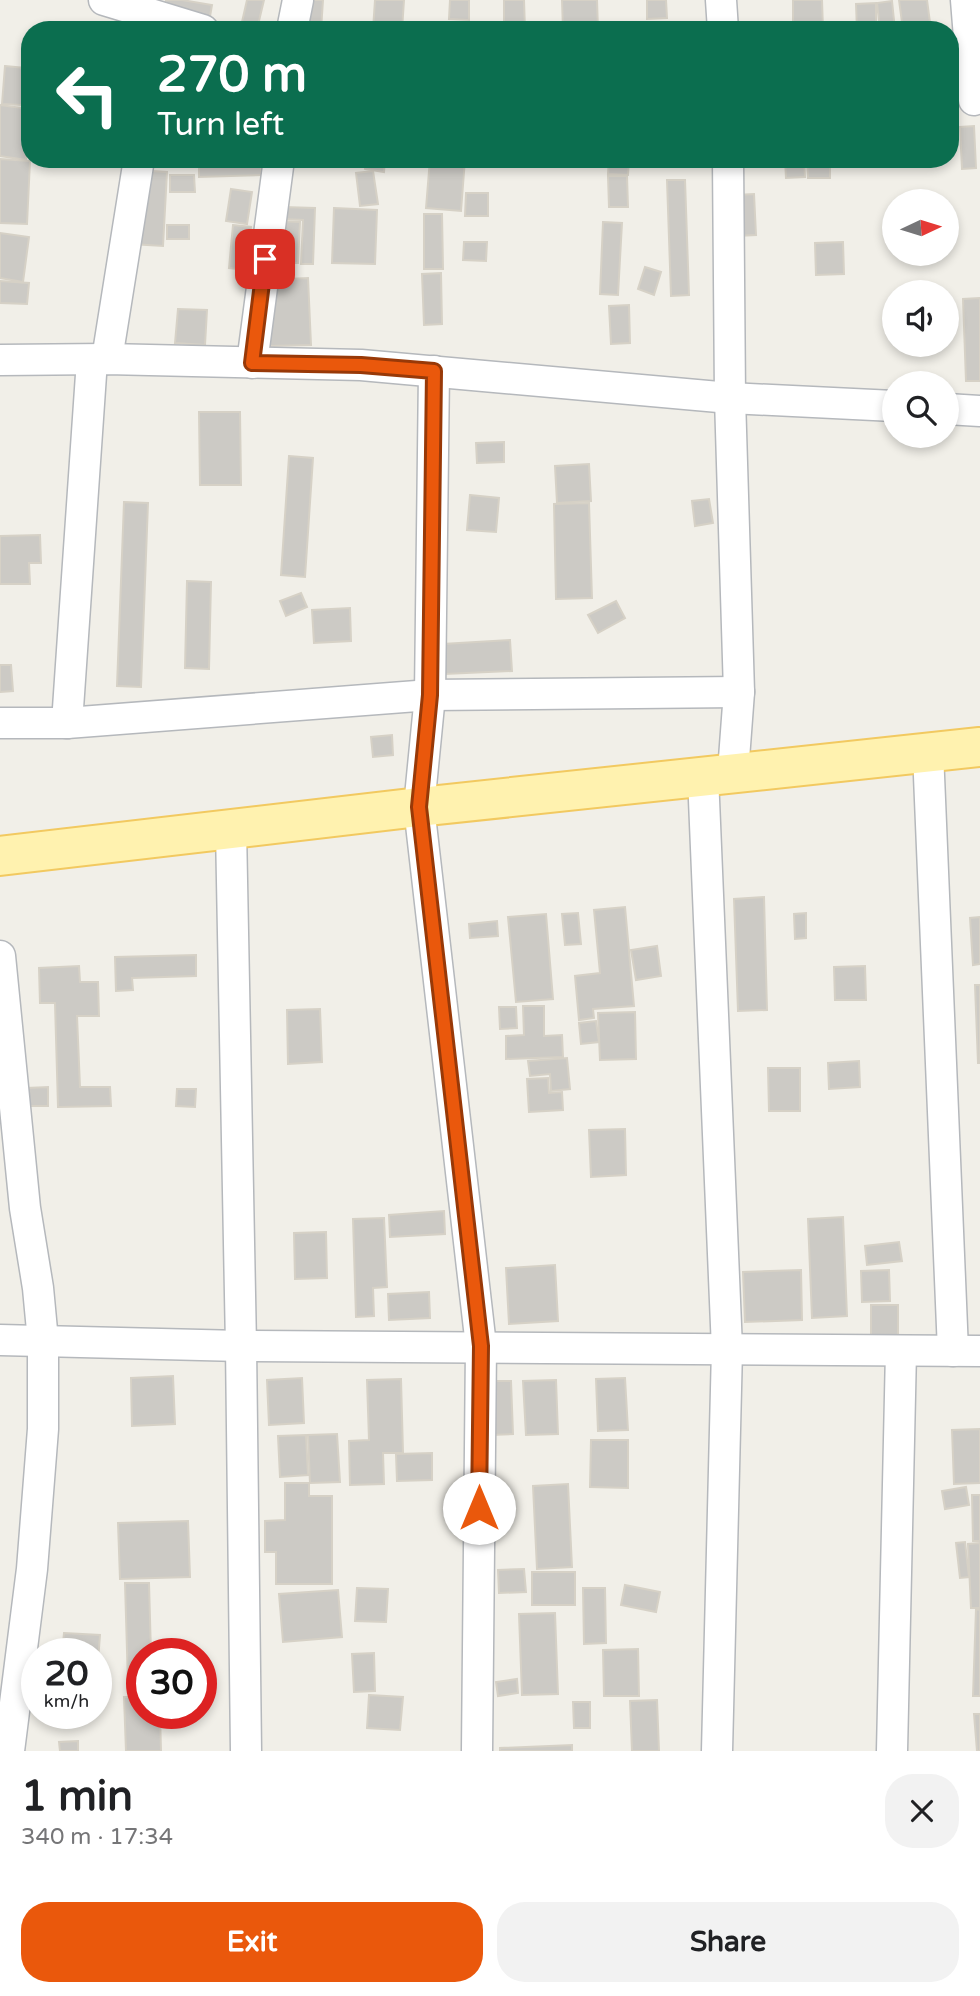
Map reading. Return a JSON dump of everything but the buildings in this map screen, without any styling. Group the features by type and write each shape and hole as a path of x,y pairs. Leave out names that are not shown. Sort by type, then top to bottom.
{"main road":[{"path":"0,856 419,807 980,747"}],"street":[{"path":"104,0 161,16"},
{"path":"294,21 298,0"},
{"path":"721,0 722,21"},
{"path":"966,0 968,100"},
{"path":"67,723 99,360 137,168"},
{"path":"252,363 278,168"},
{"path":"717,1751 727,1349 718,774 739,692 730,398 728,168"},
{"path":"0,360 361,365 730,398 882,405"},
{"path":"434,371 430,695 419,807 481,1346 477,1751"},
{"path":"959,410 980,411"},
{"path":"0,723 67,723 430,695 739,692"},
{"path":"0,1340 241,1346 966,1351 928,752"},
{"path":"231,829 246,1751"},
{"path":"0,956 25,1208 38,1288 43,1341 43,1429 33,1556 9,1751"},
{"path":"892,1751 901,1351"}],"route":[{"path":"265,259 252,363 361,365 434,371 430,695 419,807 481,1346 479,1508"}]}
